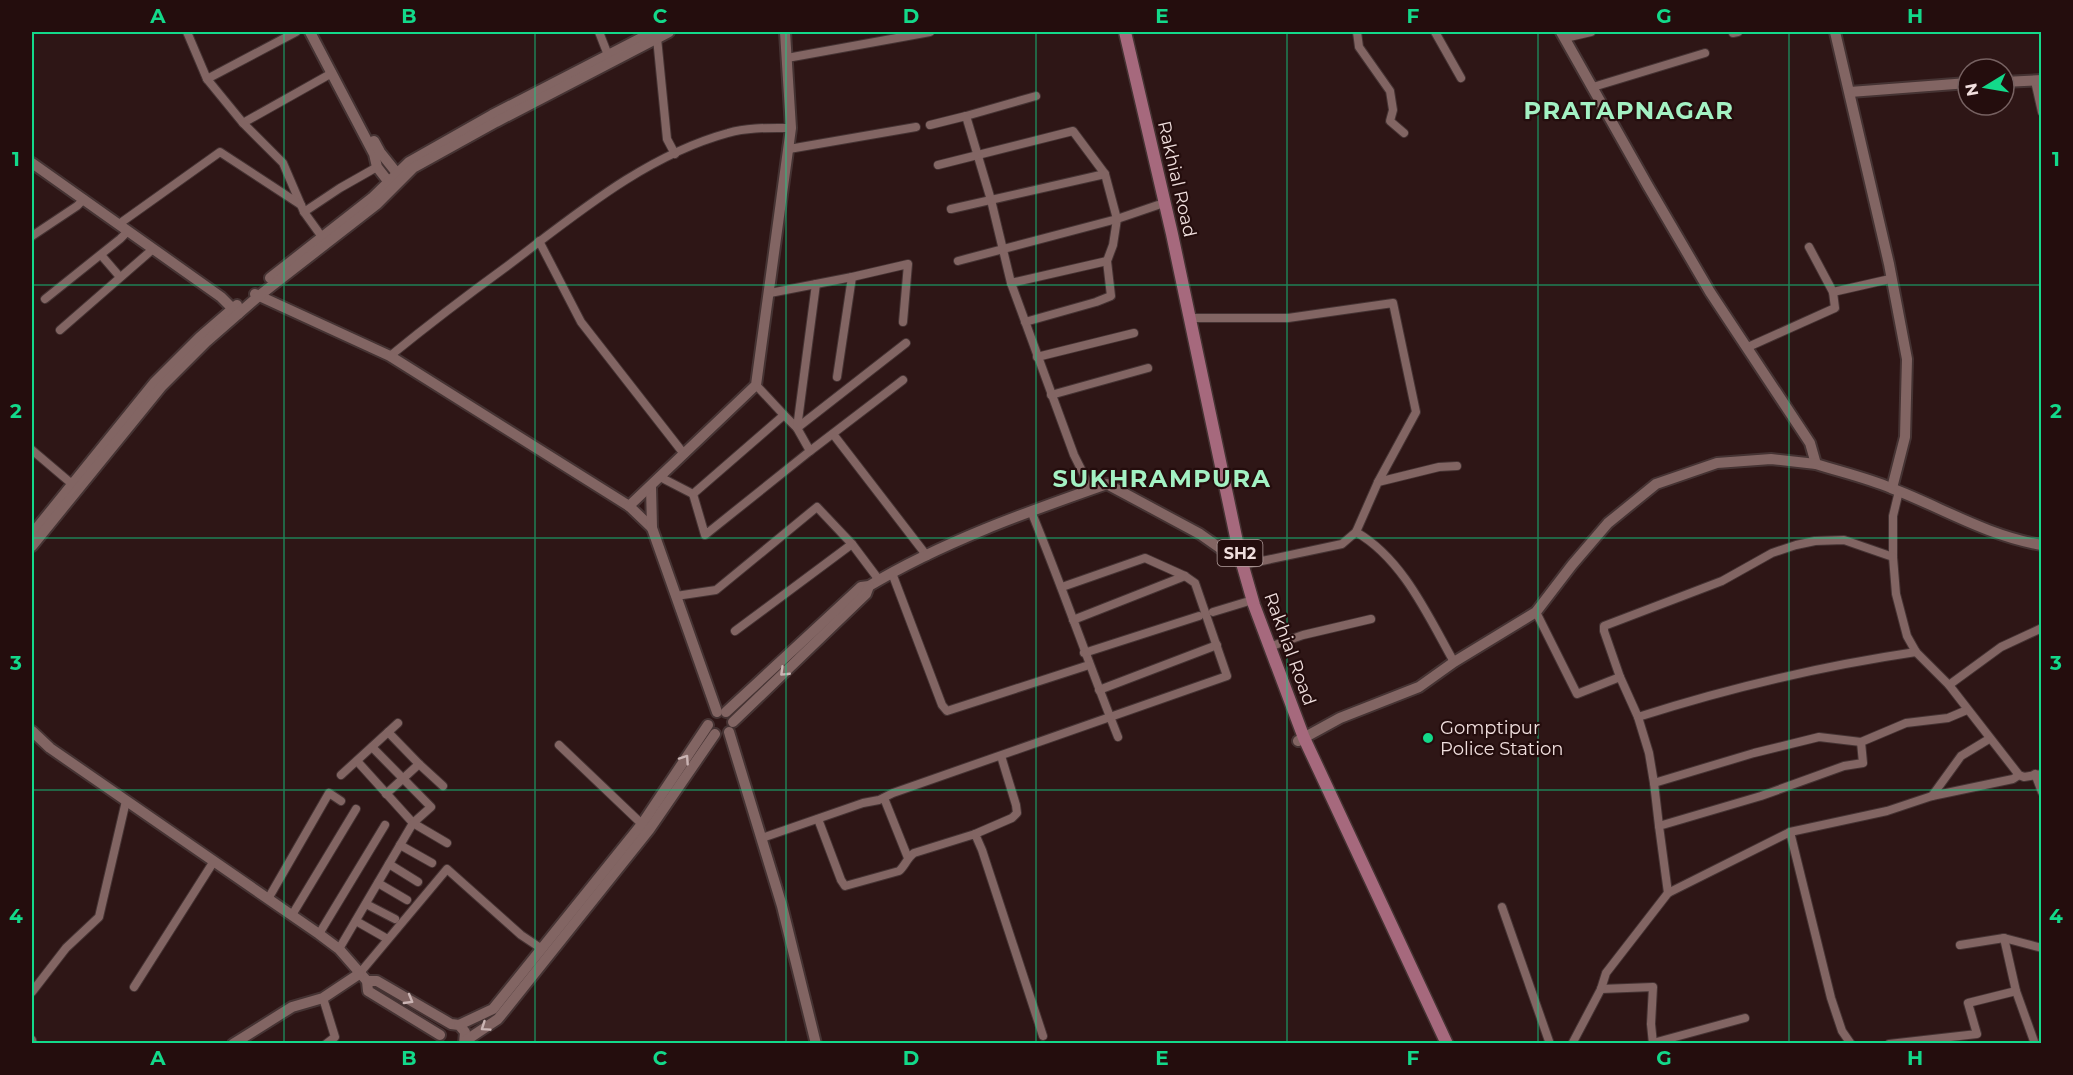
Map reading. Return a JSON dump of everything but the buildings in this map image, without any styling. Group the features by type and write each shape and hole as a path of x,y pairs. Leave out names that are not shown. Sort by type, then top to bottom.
{"main road":[{"name":"Rakhial Road","path":"1119,32 1239,560 1301,740 1447,1044"},
{"name":"Rakhial Road","path":"1125,32 1190,318 1246,602 1301,740 1440,1044"}],"street":[{"path":"187,32 207,79 243,123 283,163 303,209 322,237"},
{"path":"207,79 296,32"},
{"path":"310,32 380,152 400,176"},
{"path":"318,32 358,116 377,166 391,185"},
{"path":"599,32 608,55"},
{"path":"256,294 377,204 409,162 492,115 608,55 655,35 669,32"},
{"path":"629,506 756,385 791,128 785,32"},
{"path":"787,58 930,32"},
{"path":"1357,32 1359,47 1390,91 1393,110 1390,121 1404,133"},
{"path":"1435,32 1461,78"},
{"path":"1591,32 1563,35 1710,292 1810,443 1816,464"},
{"path":"1835,32 1888,264 1907,359 1905,437 1893,516 1896,594 1907,636 1916,652 1949,685 2019,775 2024,777 2038,774 2042,792"},
{"path":"400,176 655,35"},
{"path":"655,35 667,140 675,154"},
{"path":"1593,87 1705,53"},
{"path":"243,123 332,73"},
{"path":"2016,81 2038,80 2042,112"},
{"path":"1850,92 1956,84"},
{"path":"930,125 1036,96"},
{"path":"966,116 1004,248 1011,283 1051,395 1074,454 1091,489"},
{"path":"789,149 916,127"},
{"path":"390,356 454,304 601,195 675,154 729,132 763,128 791,128"},
{"path":"938,165 1073,130 1105,174 1118,219 1107,261 1111,289 1109,297 1025,322"},
{"path":"45,299 101,255 123,228 220,152 303,209"},
{"path":"32,163 221,297 236,311"},
{"path":"303,209 377,166"},
{"path":"951,209 1105,174"},
{"path":"32,534 155,382 200,337 236,311 322,237 391,185"},
{"path":"32,236 84,200"},
{"path":"958,261 1118,219 1158,205"},
{"path":"539,241 581,322 684,454"},
{"path":"1748,347 1835,308 1833,292 1809,248"},
{"path":"60,330 153,249"},
{"path":"101,255 120,277"},
{"path":"1011,283 1107,261"},
{"path":"770,293 852,278 908,264 903,322"},
{"path":"837,376 852,278"},
{"path":"1833,292 1890,279"},
{"path":"797,428 816,284"},
{"path":"256,294 390,356 629,506 652,528"},
{"path":"465,1042 498,1019 645,827 712,729 711,717 721,712 861,587 1031,511 1107,484 1200,534 1239,560 1342,544 1356,531 1378,482 1416,412 1393,303 1288,318 1190,318"},
{"path":"32,546 161,387 236,311"},
{"path":"1037,357 1134,333"},
{"path":"797,428 906,343"},
{"path":"1051,395 1148,368"},
{"path":"660,477 693,494 705,535 903,380"},
{"path":"756,385 797,428 810,451"},
{"path":"693,494 784,415"},
{"path":"833,434 927,556"},
{"path":"32,450 72,484"},
{"path":"1301,740 1340,718 1419,687 1454,662 1536,612 1608,523 1656,484 1717,463 1771,459 1816,464 1896,490 1957,518 2000,534 2042,545"},
{"path":"1378,482 1439,466 1457,466"},
{"path":"651,486 652,528 721,712 731,727 782,906 816,1044"},
{"path":"676,596 716,590 817,507 852,544 874,583"},
{"path":"1031,511 1118,737"},
{"path":"1356,531 1374,542 1409,583 1454,662"},
{"path":"1668,893 1650,753 1638,717 1620,677 1604,626 1722,581 1772,554 1796,545 1815,541 1844,540 1893,557"},
{"path":"735,631 852,544"},
{"path":"762,838 884,798 1227,676 1195,583 1185,576 1145,558 1062,587"},
{"path":"892,573 942,705 947,711 1089,665"},
{"path":"1073,620 1185,576"},
{"path":"712,729 722,736 866,594 874,583"},
{"path":"1213,612 1246,602"},
{"path":"1536,612 1577,694 1620,677"},
{"path":"1084,652 1199,616"},
{"path":"1269,647 1303,635 1371,619"},
{"path":"1949,685 2001,647 2042,628"},
{"path":"1099,690 1217,645"},
{"path":"1638,717 1745,685 1812,670 1916,652"},
{"path":"1654,783 1754,753 1819,737 1861,742 1906,723 1948,718 1967,710"},
{"path":"341,776 398,723"},
{"path":"32,731 50,748 320,934 339,949 363,978 368,991 441,1040 443,1028 493,1009 645,827"},
{"path":"388,732 442,786"},
{"path":"1932,796 1961,756 1989,739"},
{"path":"1659,826 1761,796 1845,766 1863,763 1861,742"},
{"path":"559,745 645,827"},
{"path":"339,949 413,823 431,807 372,747"},
{"path":"818,819 845,886 898,872 908,858 923,850 975,834 1012,818 1017,813 1000,756"},
{"path":"357,761 413,823 447,843"},
{"path":"386,794 419,764"},
{"path":"1572,1044 1601,989 1606,973 1668,893 1790,832 1887,811 1932,796 2013,779 2019,775"},
{"path":"268,899 329,793 341,801"},
{"path":"884,798 908,858"},
{"path":"32,992 66,948 99,917 126,801"},
{"path":"292,915 356,809"},
{"path":"320,934 385,825"},
{"path":"1790,832 1831,998 1842,1031 1851,1044"},
{"path":"975,834 1043,1036"},
{"path":"400,845 432,864"},
{"path":"134,987 214,861"},
{"path":"389,864 418,882"},
{"path":"233,1044 292,1007 323,998 363,978 447,869 521,934 542,949"},
{"path":"378,883 407,900"},
{"path":"366,904 395,919"},
{"path":"1502,907 1550,1044"},
{"path":"356,921 384,936"},
{"path":"2004,938 2016,991 2035,1044"},
{"path":"1960,945 2004,938 2042,948"},
{"path":"363,978 377,981 455,1025 465,1032 465,1042"},
{"path":"1601,989 1653,987 1651,1024 1653,1043 1745,1018"},
{"path":"1889,1044 1977,1034 1968,1003 2016,991"},
{"path":"323,998 336,1037 326,1044"}],"place":[{"name":"Gomptipur Police Station","path":"1428,738"}],"district":[{"name":"PRATAPNAGAR","path":"1629,110"},
{"name":"SUKHRAMPURA","path":"1162,478"}]}
